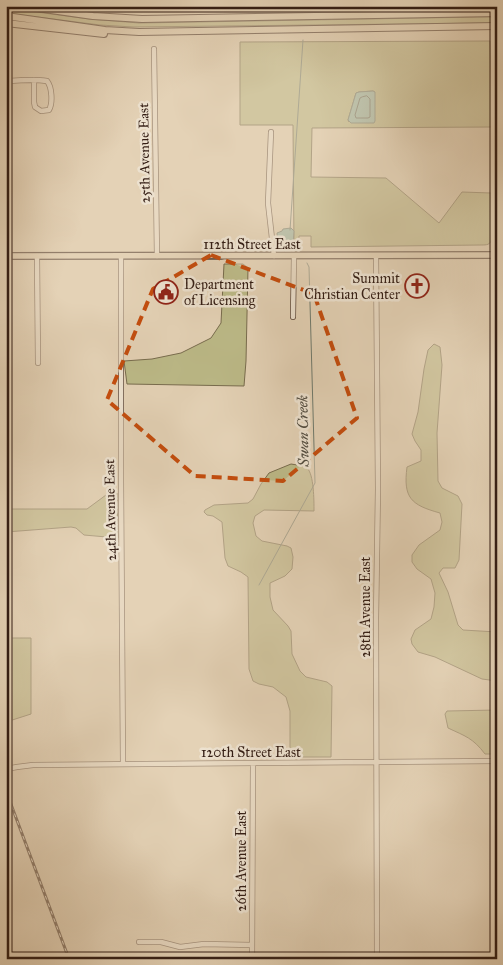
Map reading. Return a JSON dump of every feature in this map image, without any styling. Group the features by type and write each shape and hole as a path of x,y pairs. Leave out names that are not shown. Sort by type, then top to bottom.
{"highway":[{"path":"23,6 76,14 142,19 497,13"},
{"path":"41,6 76,14"},
{"path":"6,16 105,30 139,32"},
{"path":"6,23 99,34 497,26"}],"main road":[{"name":"112th Street East","path":"6,256 376,256 497,254"}],"street":[{"name":"25th Avenue East","path":"154,49 157,256"},
{"path":"7,81 34,80 45,80 50,84 51,106 48,110 38,110 35,107 34,80"},
{"path":"271,132 268,203 274,256"},
{"path":"37,256 38,364"},
{"name":"24th Avenue East","path":"121,256 123,764"},
{"path":"293,317 294,256"},
{"name":"28th Avenue East","path":"376,256 378,489 376,618 377,959"},
{"name":"120th Street East","path":"6,769 33,765 497,761"},
{"name":"26th Avenue East","path":"252,959 253,764"},
{"path":"139,942 161,942 180,947 204,944 252,945"}],"highlighted area":[{"path":"211,255 314,294 357,418 283,481 195,476 107,400 153,289"}],"shaded area":[{"path":"6,8 89,19 139,23 492,17 492,23 133,27 100,25 6,13"},
{"path":"490,41 492,127 312,128 311,177 386,178 439,223 462,192 491,193 492,239 490,242 483,245 311,247 311,236 299,236 298,247 294,247 293,125 240,125 240,42","holes":["375,92 349,122 356,93"]},
{"path":"224,264 243,264 248,268 244,386 127,384 124,361 152,359 181,353 211,338 221,323"},
{"path":"434,344 440,347 442,365 437,433 438,481 442,488 458,496 462,504 459,560 455,568 443,568 439,573 448,592 458,625 463,630 497,632 497,681 482,679 435,657 418,652 411,639 415,630 431,619 435,593 431,579 417,569 412,562 412,555 419,545 440,530 442,522 440,513 422,507 411,499 406,486 407,467 421,461 421,450 412,434 418,412 428,350"},
{"path":"291,464 305,467 309,471 313,488 314,511 264,510 255,516 253,523 256,536 262,541 291,548 293,557 292,569 285,576 270,583 270,597 273,610 291,631 292,654 300,671 306,677 327,682 332,686 331,757 290,757 290,711 286,697 273,687 253,681 249,669 248,577 228,566 225,558 222,522 204,512 214,505 248,503 253,499 269,473"},
{"path":"117,493 118,538 84,535 76,528 71,527 6,532 6,509 87,509 106,495"},
{"path":"6,638 31,638 31,714 6,722"},
{"path":"497,710 497,753 495,754 485,754 473,741 448,728 445,714 447,711"}],"water":[{"path":"375,92 374,123 351,123 348,120 356,93"},
{"path":"291,228 294,231 293,244 281,246 278,244 277,233 283,229"}],"waterway":[{"name":"Swan Creek","path":"290,230 303,40"},
{"name":"Swan Creek","path":"259,585 315,483 309,267 307,263"}],"railway":[{"path":"6,791 69,959"}],"place":[{"name":"Summit Christian Center","path":"417,286"},
{"name":"Department of Licensing","path":"166,292"}]}
